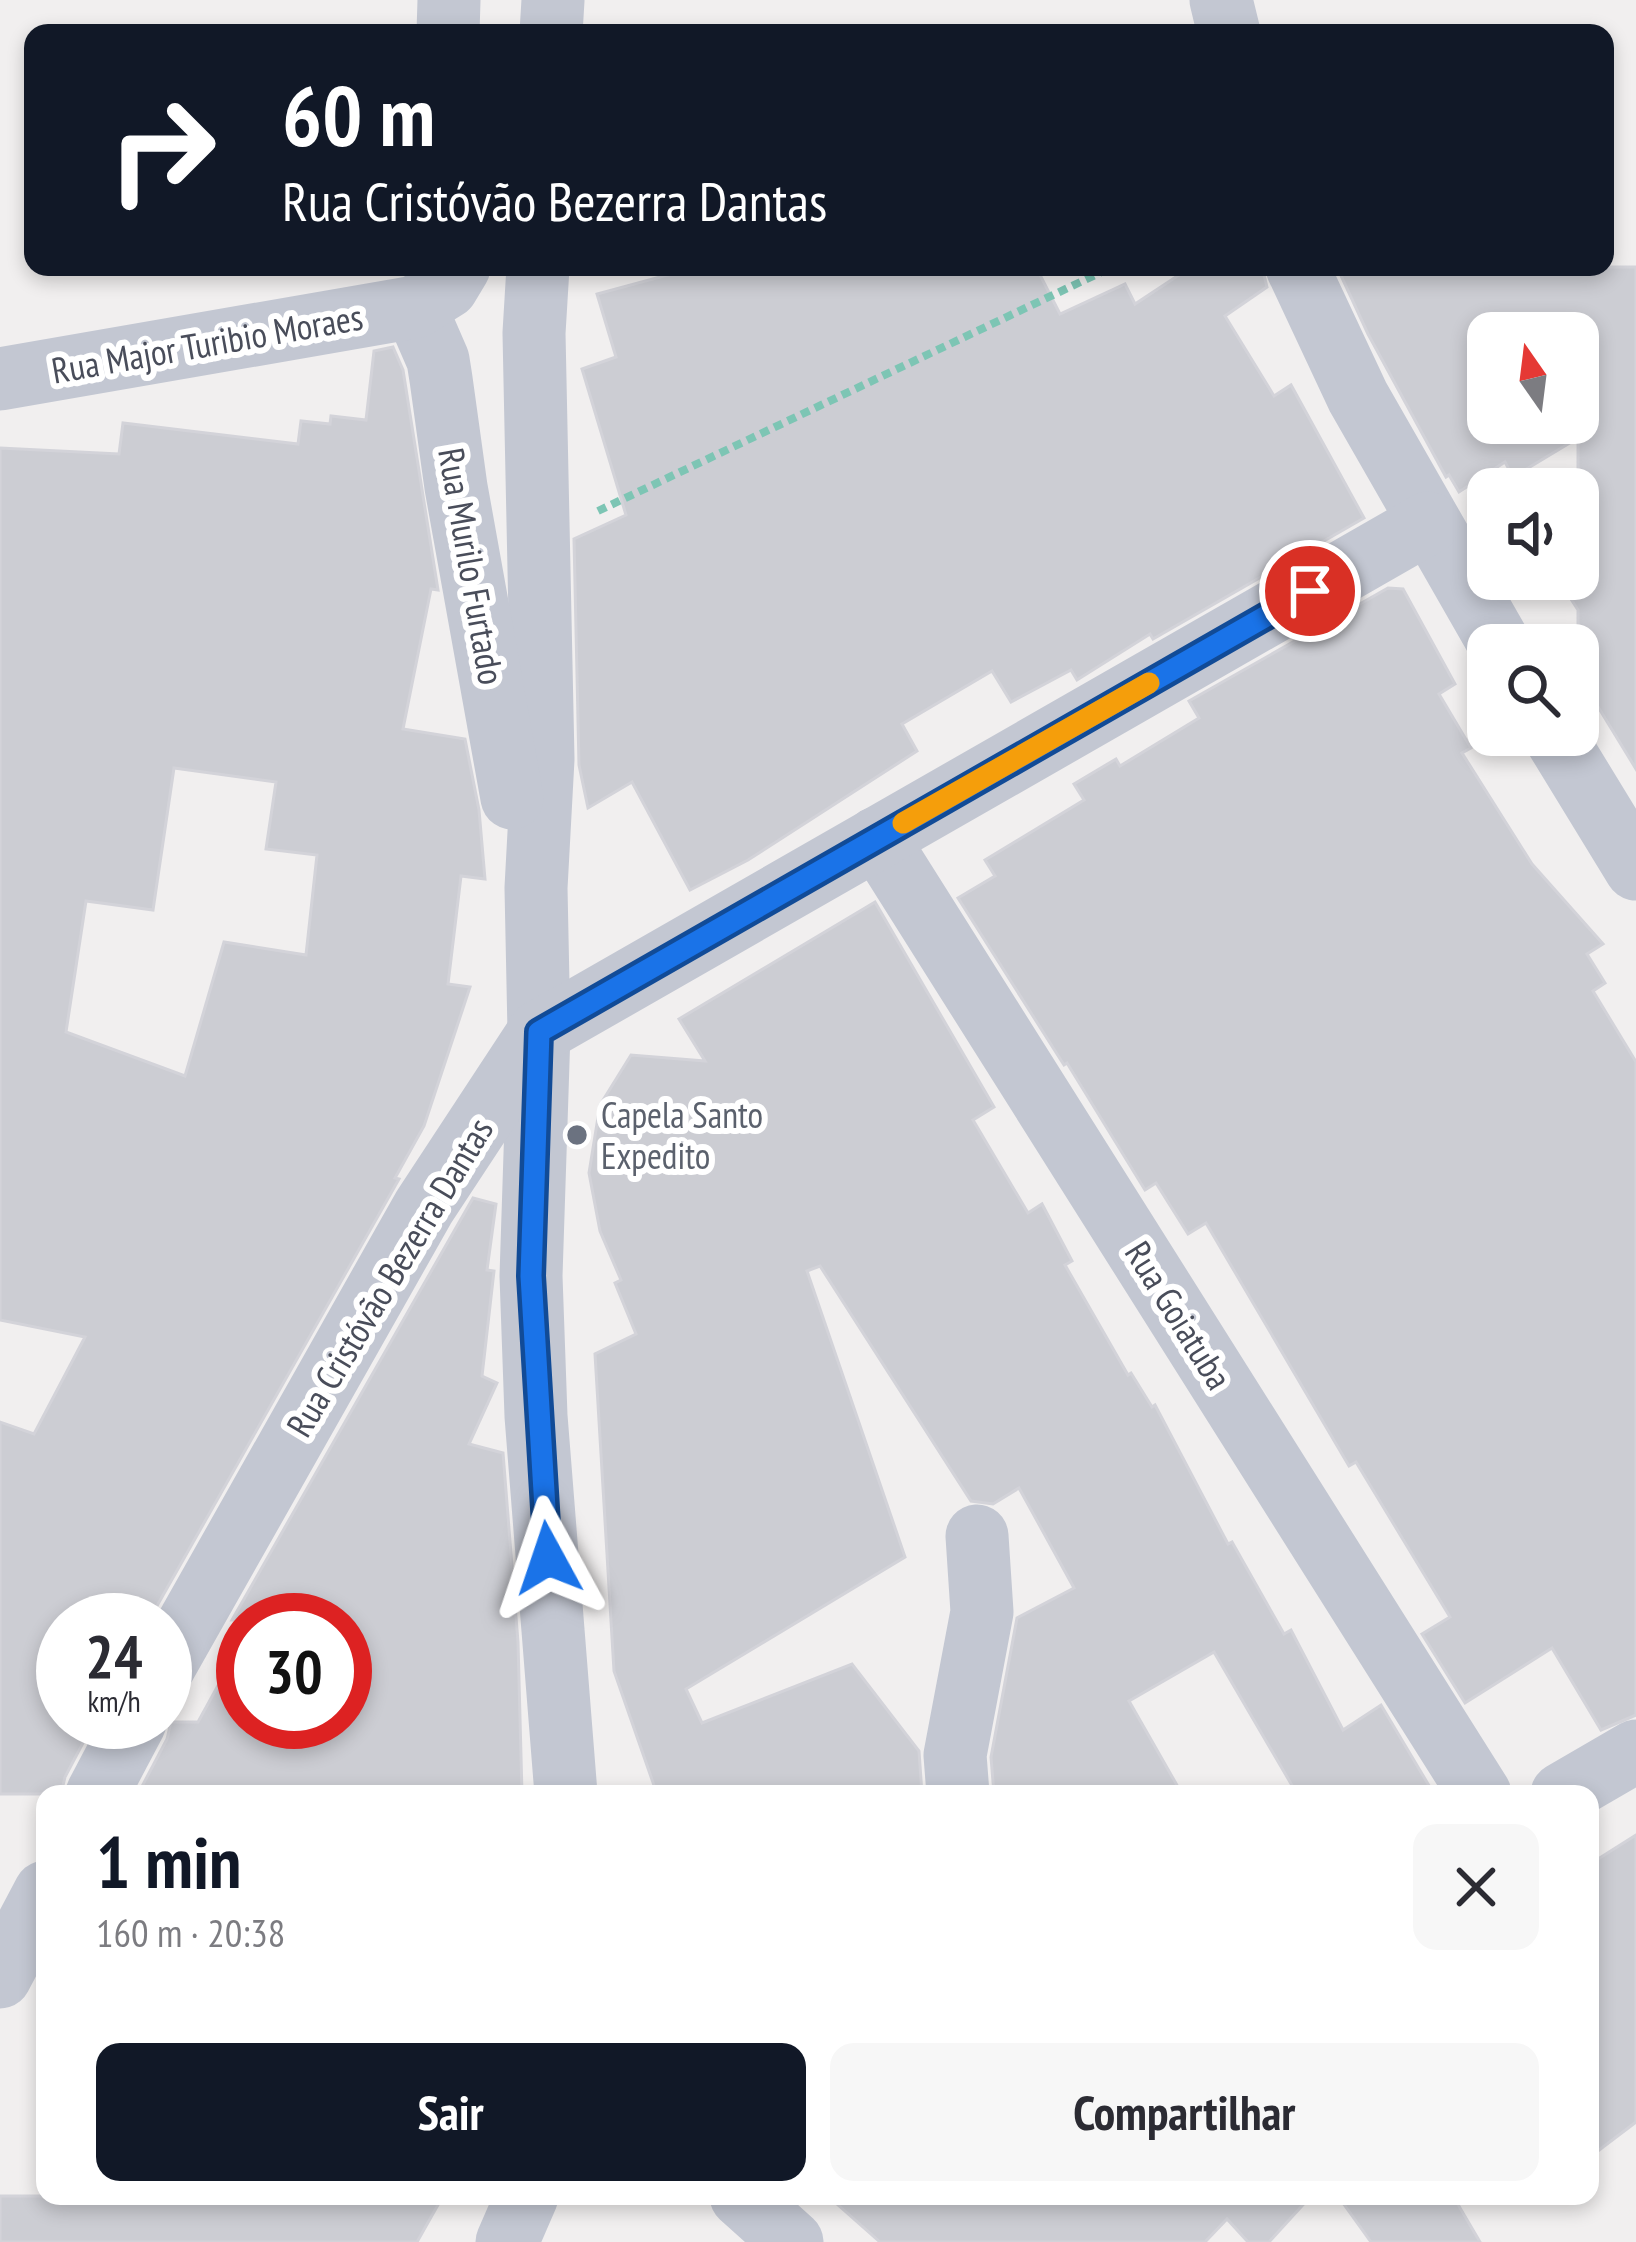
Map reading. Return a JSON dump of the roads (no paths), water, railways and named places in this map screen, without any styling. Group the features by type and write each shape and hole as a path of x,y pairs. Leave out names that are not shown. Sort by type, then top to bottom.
{"street":[{"name":"Rua Murilo Furtado","path":"537,276 534,333 543,759 536,888 539,1032 531,1276 536,1416 565,1785"},
{"path":"1302,276 1358,397 1488,624"},
{"name":"Rua Murilo Furtado","path":"437,287 442,380 456,488 508,774 536,888"},
{"name":"Rua Major Turibio Moraes","path":"0,379 437,287"},
{"name":"Rua Cristóvão Bezerra Dantas","path":"192,1617 424,1208 539,1032 1428,523"},
{"path":"1567,756 1636,869"},
{"name":"Rua Goiatuba","path":"877,838 1474,1785"},
{"path":"957,1785 955,1755 982,1612 977,1536"},
{"path":"102,1785 121,1749"},
{"path":"1577,1785 1636,1750"},
{"path":"0,1977 36,1909"},
{"path":"507,2242 523,2205"},
{"path":"751,2205 792,2242"}],"place":[{"name":"Capela Santo Expedito","path":"577,1135"}]}
